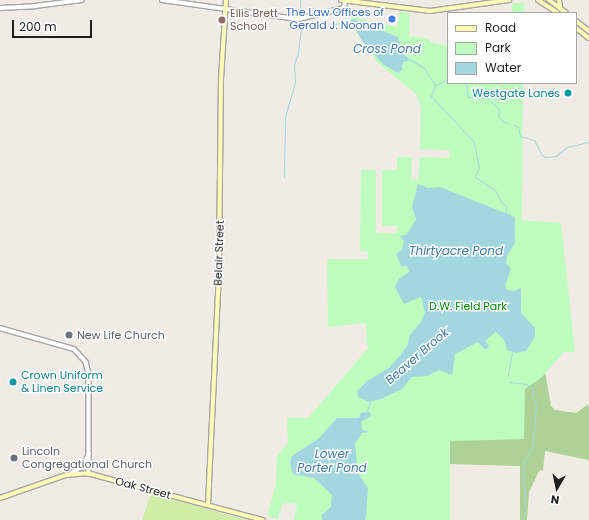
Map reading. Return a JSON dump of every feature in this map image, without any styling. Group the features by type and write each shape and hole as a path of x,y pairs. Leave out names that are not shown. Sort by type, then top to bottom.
{"main road":[{"name":"Belair Street","path":"208,505 219,254 226,0"},
{"path":"343,0 430,11 509,0"},
{"path":"538,0 556,12"},
{"path":"549,0 565,12"},
{"path":"559,0 560,8"},
{"path":"577,22 589,31"},
{"path":"577,29 589,38"},
{"name":"Oak Street","path":"0,498 71,474 90,474 263,520"}],"street":[{"path":"0,8 35,6 82,0"},
{"path":"162,0 225,10 299,19 344,8 343,0"},
{"path":"0,328 74,349 86,362 89,374 90,474"},
{"path":"71,474 84,465 90,452"}],"green space":[{"path":"512,3 524,3 524,12 512,12"},
{"name":"D.W. Field Park","path":"400,11 410,13 409,36 430,39 430,42 447,46 447,84 523,84 522,220 561,223 575,352 564,352 542,377 525,389 524,439 450,441 450,520 294,520 297,504 286,503 282,505 278,519 267,516 276,484 277,456 288,443 287,418 308,418 370,346 367,346 366,323 328,327 327,259 368,259 368,252 360,251 361,170 376,170 376,233 397,233 397,226 382,226 382,170 397,170 397,157 412,157 411,179 418,180 420,157 450,158 449,150 420,149 421,108 417,95 377,62 349,16 397,27"},
{"path":"545,372 551,406 555,410 576,413 587,405 589,407 589,460 545,451 543,470 539,471 529,492 527,520 520,520 520,466 450,464 449,440"},
{"path":"151,494 167,498 247,520 142,520"}],"water":[{"name":"Cross Pond","path":"353,19 398,37 401,51 408,58 408,61 403,62 402,70 398,73 384,65 363,42 350,21"},
{"name":"Thirtyacre Pond","path":"418,184 428,188 440,187 515,217 515,243 507,256 506,263 511,269 505,286 507,290 514,291 521,288 521,313 535,328 535,337 526,351 516,353 507,350 504,340 496,332 486,340 486,343 489,345 487,349 484,349 478,342 455,354 452,375 439,370 427,376 412,377 402,389 381,399 369,402 358,397 357,391 367,381 389,368 402,353 408,345 409,336 421,322 425,312 421,297 404,304 395,287 399,279 409,272 407,266 401,266 396,254 402,250 404,241 400,236 407,234 416,219 412,207"},
{"name":"Lower Porter Pond","path":"370,412 371,416 361,422 362,430 370,432 362,433 355,444 358,473 368,488 365,520 322,520 322,515 331,507 332,495 314,478 293,474 290,463 292,456 318,439 337,418 357,418 360,417 360,413"}],"waterway":[{"path":"300,0 301,27 312,28"},
{"path":"318,27 345,22"},
{"path":"284,177 285,117 295,82 294,64 298,53 301,27"},
{"name":"Beaver Brook","path":"407,58 424,68 435,85 431,96 474,142 479,167 475,177 495,190 501,202 507,207 505,212"},
{"path":"436,85 447,80"},
{"path":"466,84 468,97 487,98 499,109 498,114 502,121 508,123"},
{"path":"514,125 518,127 520,136 534,140 542,155 545,157 556,156 567,147 589,142"},
{"path":"508,375 512,352"},
{"path":"509,382 526,384 534,389 532,394 536,406 532,449 524,460 525,511 523,520"},
{"name":"Beaver Brook","path":"367,411 370,401"}],"place":[{"name":"The Law Offices of Gerald J. Noonan","path":"392,19"},
{"name":"Ellis Brett School","path":"222,20"},
{"name":"Westgate Lanes","path":"568,93"},
{"name":"New Life Church","path":"69,335"},
{"name":"Crown Uniform & Linen Service","path":"13,382"},
{"name":"Lincoln Congregational Church","path":"14,458"}]}
